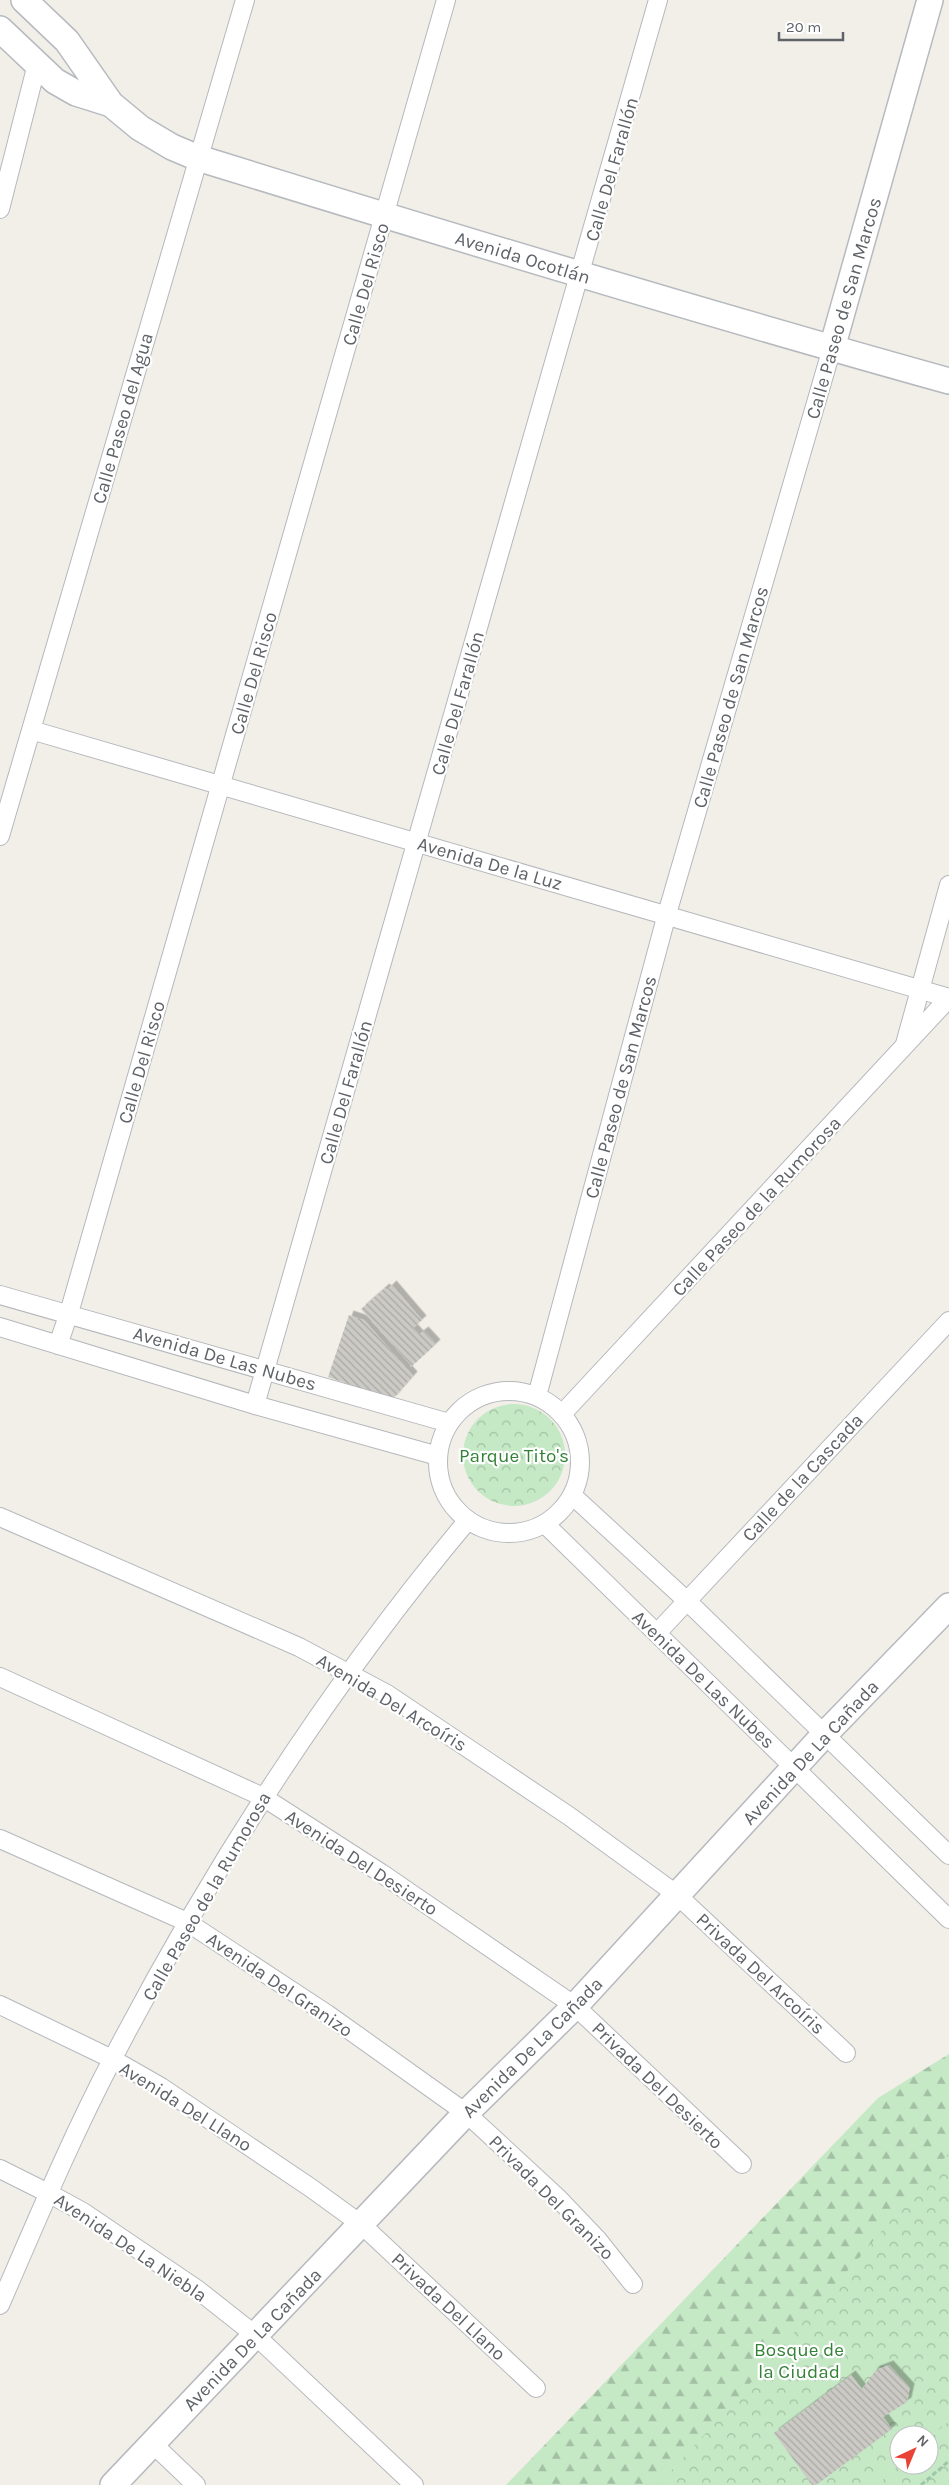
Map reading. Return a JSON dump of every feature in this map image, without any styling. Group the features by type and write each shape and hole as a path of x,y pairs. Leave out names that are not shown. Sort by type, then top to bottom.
{"main road":[{"name":"Avenida Ocotlán","path":"24,0 52,12 111,104 140,128 198,158 385,216 949,381"},
{"name":"Calle Paseo de San Marcos","path":"832,348 930,0"},
{"name":"Avenida Ocotlán","path":"0,29 56,81 76,93 111,104"},
{"name":"Avenida De La Cañada","path":"113,2485 466,2114 575,2006 824,1735 949,1606"}],"street":[{"name":"Calle Paseo del Agua","path":"0,836 245,0"},
{"name":"Calle Del Risco","path":"58,1345 69,1313 446,0"},
{"name":"Calle Del Farallón","path":"255,1405 581,274 658,0"},
{"path":"0,209 37,64"},
{"name":"Calle Paseo de San Marcos","path":"537,1396 667,914 832,348"},
{"name":"Avenida De la Luz","path":"31,730 220,787 667,914 949,998"},
{"path":"905,1046 949,885"},
{"name":"Calle Paseo de la Rumorosa","path":"562,1414 949,998"},
{"name":"Avenida De Las Nubes","path":"0,1295 266,1369 449,1423"},
{"name":"Calle de la Cascada","path":"657,1633 949,1321"},
{"name":"Avenida De Las Nubes","path":"0,1327 255,1405 438,1456"},
{"path":"513,1391 537,1396 562,1414 577,1439 580,1468 572,1495 560,1511 545,1524 519,1532 492,1531 468,1520 450,1502 440,1480 438,1456 441,1438 449,1423 466,1404 488,1393 513,1391"},
{"path":"572,1495 686,1600 949,1855"},
{"name":"Avenida Del Arcoíris","path":"0,1517 212,1608 348,1672 443,1731 561,1810 676,1894"},
{"name":"Calle Paseo de la Rumorosa","path":"0,2305 48,2193 112,2059 187,1922 263,1797 348,1672 404,1596 468,1520"},
{"name":"Avenida De Las Nubes","path":"545,1524 949,1919"},
{"name":"Avenida Del Desierto","path":"0,1677 263,1797 381,1873 575,2006"},
{"name":"Avenida Del Granizo","path":"0,1839 187,1922 327,2014 466,2114"},
{"name":"Privada Del Arcoíris","path":"676,1894 846,2053"},
{"name":"Avenida Del Llano","path":"0,2006 112,2059 161,2087 362,2225"},
{"name":"Privada Del Desierto","path":"575,2006 742,2164"},
{"name":"Privada Del Granizo","path":"466,2114 578,2218 618,2263 633,2284"},
{"name":"Avenida De La Niebla","path":"0,2169 48,2193 145,2253 198,2290 255,2335 414,2485"},
{"name":"Privada Del Llano","path":"362,2225 536,2388"},
{"path":"153,2444 196,2485"}],"path":[{"path":"921,2485 949,2461"}],"green space":[{"name":"Parque Tito's","path":"514,1404 533,1408 550,1419 561,1436 565,1455 561,1474 550,1491 533,1502 514,1506 495,1502 478,1491 467,1474 463,1455 467,1436 478,1419 495,1408"},
{"name":"Bosque de la Ciudad","path":"949,2054 949,2485 506,2485 878,2098"},
{"path":"949,2153 949,2414 937,2425 889,2425 889,2468 871,2485 658,2485 729,2408"},
{"path":"949,2421 949,2485 877,2485 889,2474 939,2475 939,2430"}],"building":[{"path":"392,1285 422,1320 413,1328 419,1335 424,1331 436,1344 411,1367 361,1309 385,1288 387,1290"},
{"path":"349,1315 364,1320 413,1376 392,1400 328,1377"},
{"path":"889,2365 910,2388 907,2402 883,2417 889,2425 889,2431 816,2485 812,2485 774,2433 851,2375 862,2389 876,2370"}]}
